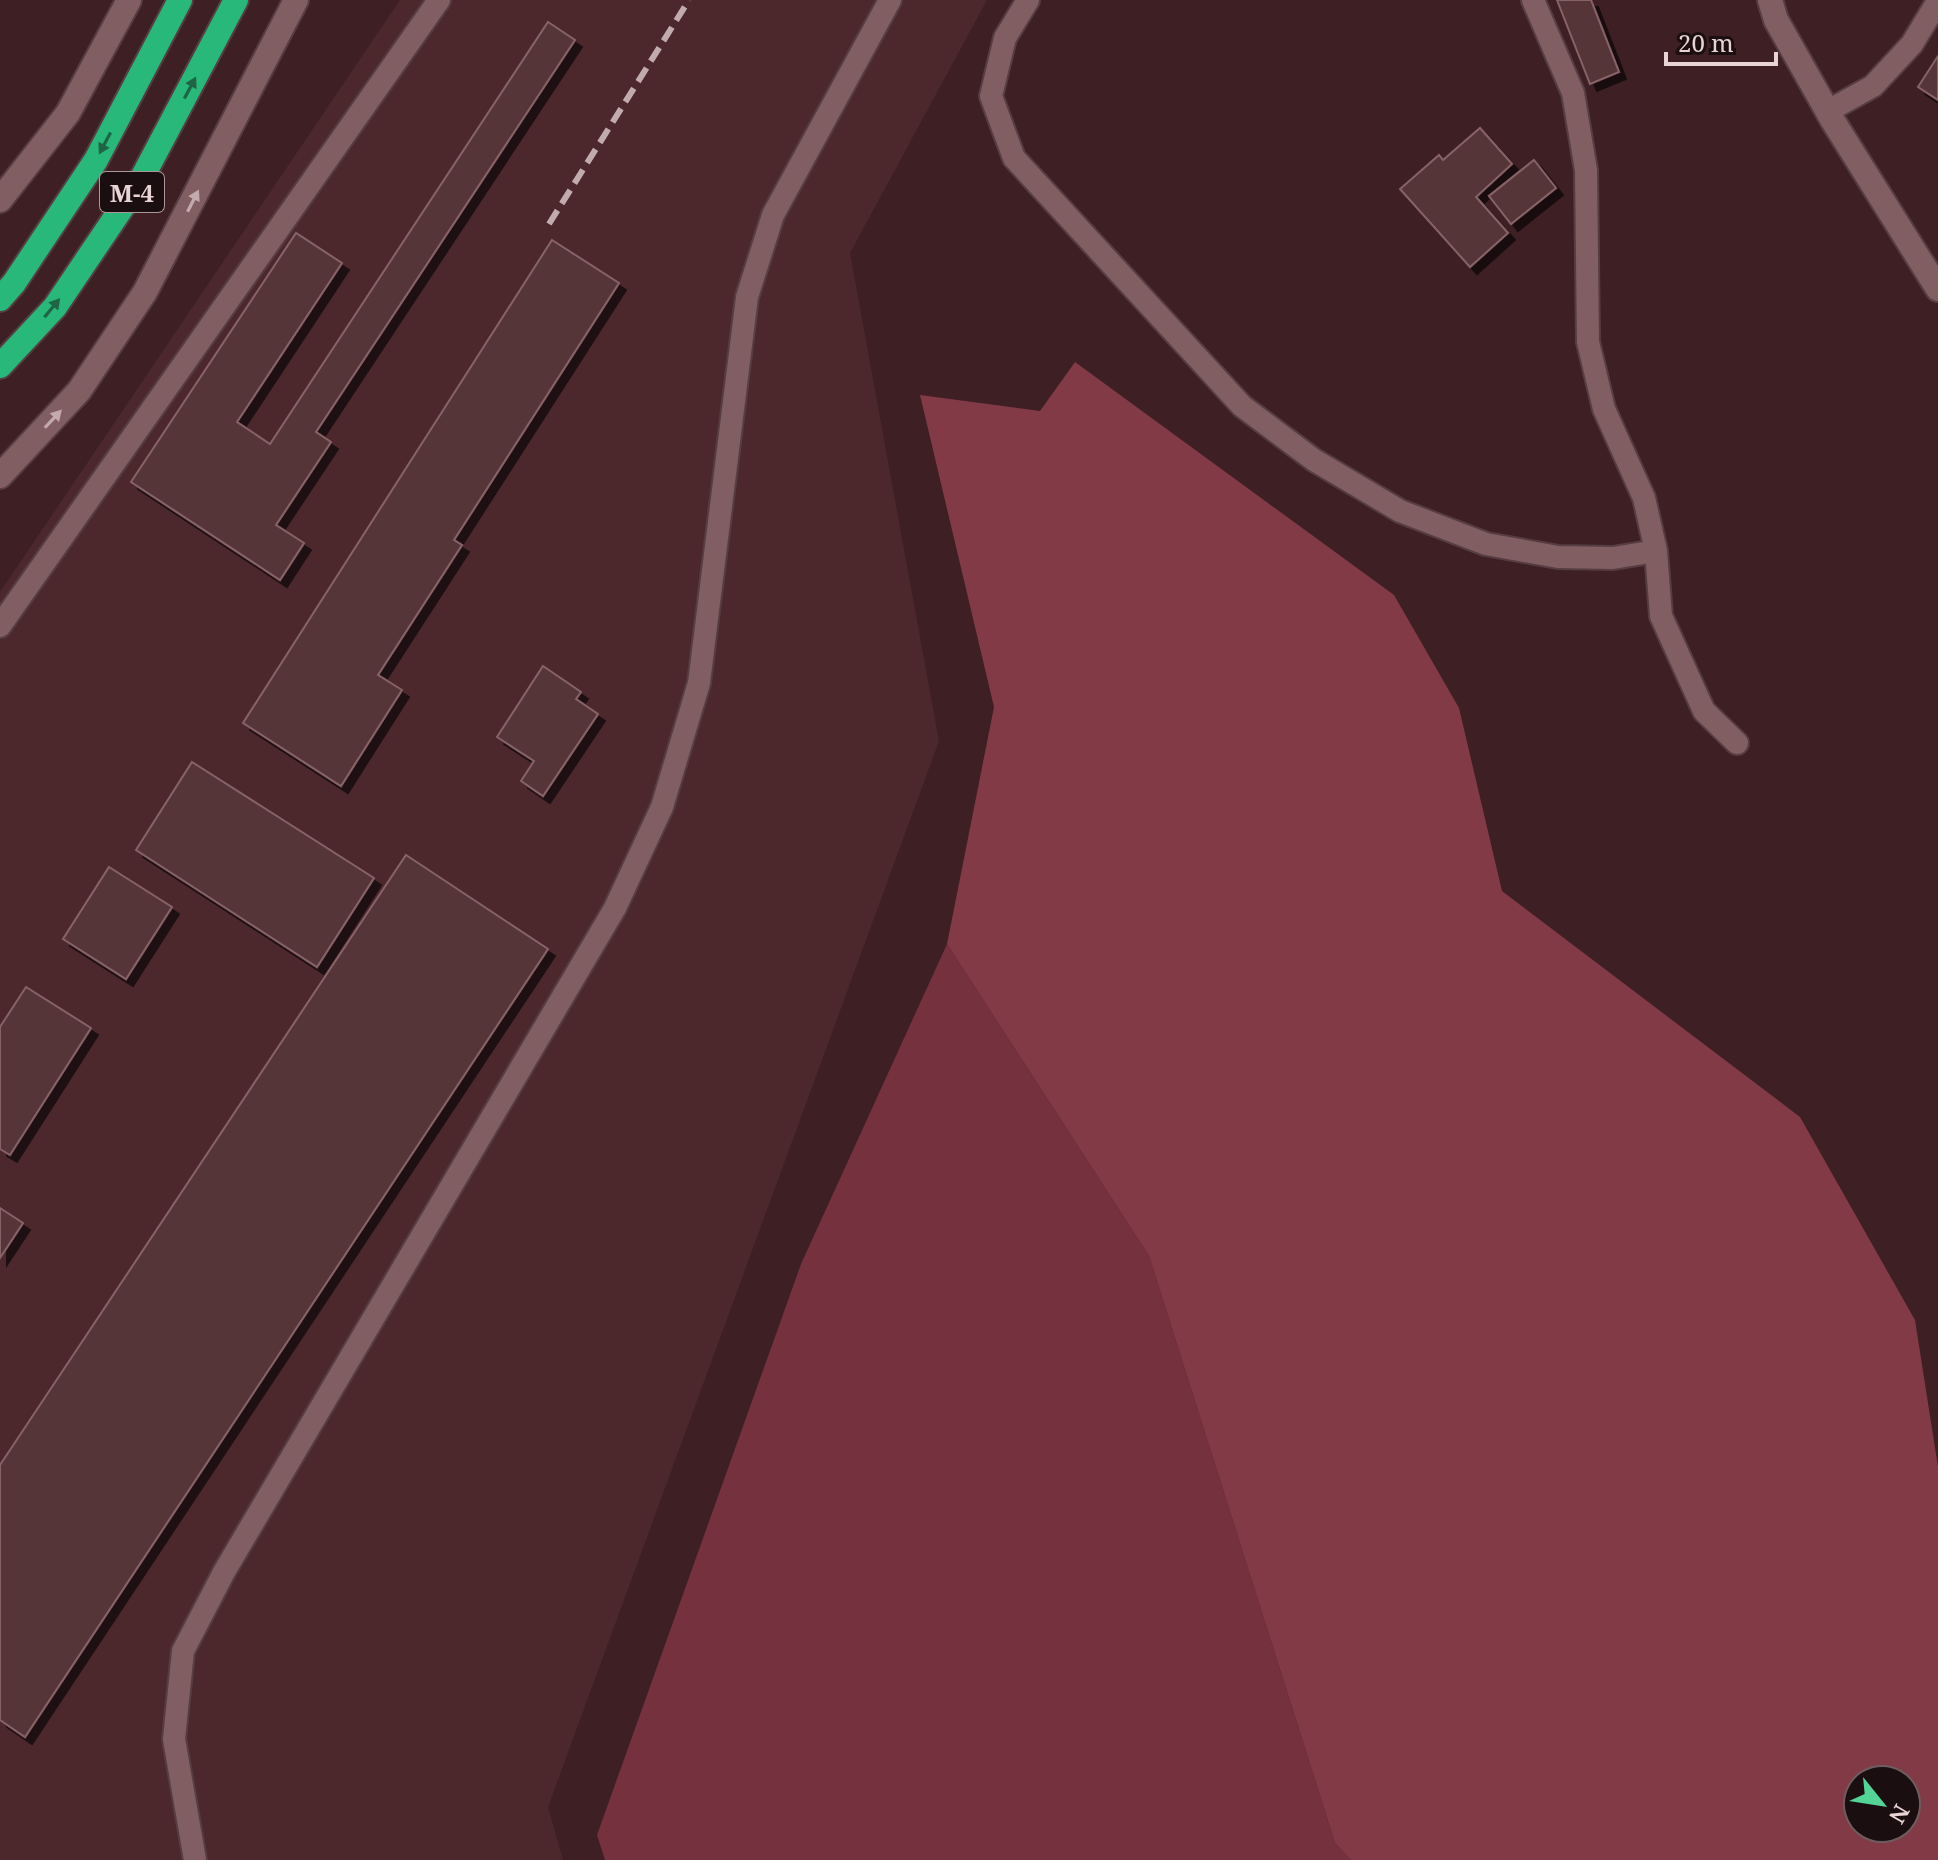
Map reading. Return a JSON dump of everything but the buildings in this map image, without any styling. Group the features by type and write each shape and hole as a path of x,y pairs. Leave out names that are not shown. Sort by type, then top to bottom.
{"highway":[{"name":"М-4","path":"0,299 14,283 96,160 180,0"},
{"name":"М-4","path":"0,366 55,307 142,178 236,0"}],"street":[{"path":"0,200 68,113 129,0"},
{"path":"0,476 79,391 145,292 296,0"},
{"path":"1770,0 1776,20 1828,111 1937,285"}],"lane":[{"path":"0,626 439,0"},
{"path":"195,1860 174,1739 183,1651 224,1572 615,908 662,807 699,683 747,297 773,215 890,0"},
{"path":"1028,0 1005,38 991,96 1014,158 1242,406 1314,460 1400,511 1486,544 1558,557 1613,558 1656,551"},
{"path":"1533,0 1573,93 1586,170 1588,342 1604,409 1644,498 1656,551 1661,616 1704,711 1737,743"},
{"path":"1828,111 1873,86 1912,44 1938,1"}],"shaded area":[{"path":"400,0 987,0 850,253 939,741 548,1807 563,1860 0,1860 0,592"},
{"path":"1075,362 1394,595 1459,708 1502,891 1800,1117 1915,1320 1938,1467 1938,1860 1351,1860 1335,1843 1149,1256 947,944 994,707 920,395 1040,411"},
{"path":"947,944 1149,1256 1335,1843 1351,1860 605,1860 597,1835 801,1264"}],"railway":[{"path":"549,224 689,0"}]}
